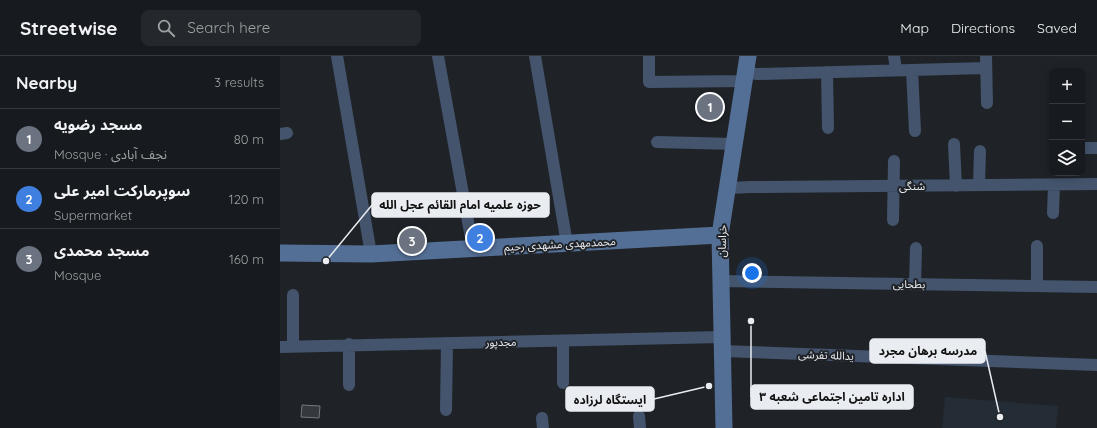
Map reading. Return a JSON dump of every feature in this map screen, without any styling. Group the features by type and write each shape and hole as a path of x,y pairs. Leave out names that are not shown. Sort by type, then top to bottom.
{"main road":[{"name":"خراسان","path":"724,428 720,235 748,56"},
{"name":"محمدمهدی مشهدی رحیم","path":"280,253 371,254 720,235"}],"street":[{"path":"337,56 371,254"},
{"path":"438,56 473,249"},
{"path":"534,56 566,244"},
{"path":"649,56 649,82 744,77 758,74 912,70 986,62 987,103"},
{"path":"894,56 896,70"},
{"path":"912,70 914,131"},
{"path":"827,72 828,128"},
{"path":"657,142 734,144"},
{"path":"954,144 956,186"},
{"path":"1085,148 1097,148"},
{"path":"979,185 980,151"},
{"path":"893,220 894,161"},
{"name":"شنگی","path":"728,188 1097,184"},
{"path":"1053,213 1054,185"},
{"path":"1037,246 1037,286"},
{"path":"915,284 916,248"},
{"name":"بطحایی","path":"722,281 1097,287"},
{"path":"293,295 293,346"},
{"path":"563,341 563,383"},
{"name":"مجدپور","path":"280,347 349,344 563,341 722,344"},
{"path":"446,410 448,343"},
{"path":"349,344 349,385"},
{"name":"یدالله تفرشی","path":"722,344 1097,365"}],"shaded area":[{"path":"945,397 1058,406 1056,428 942,428"}],"building":[{"path":"302,405 320,406 319,418 301,417"}],"place":[{"name":"مسجد رضویه","path":"710,107"},
{"name":"سوپرمارکت امیر علی","path":"480,238"},
{"name":"مسجد محمدی","path":"412,241"},
{"name":"حوزه علمیه امام القائم عجل الله","path":"326,261"},
{"name":"اداره تامین اجتماعی شعبه ۳","path":"751,321"},
{"name":"ایستگاه لرزاده","path":"709,386"},
{"name":"مدرسه برهان مجرد","path":"1000,417"}]}
